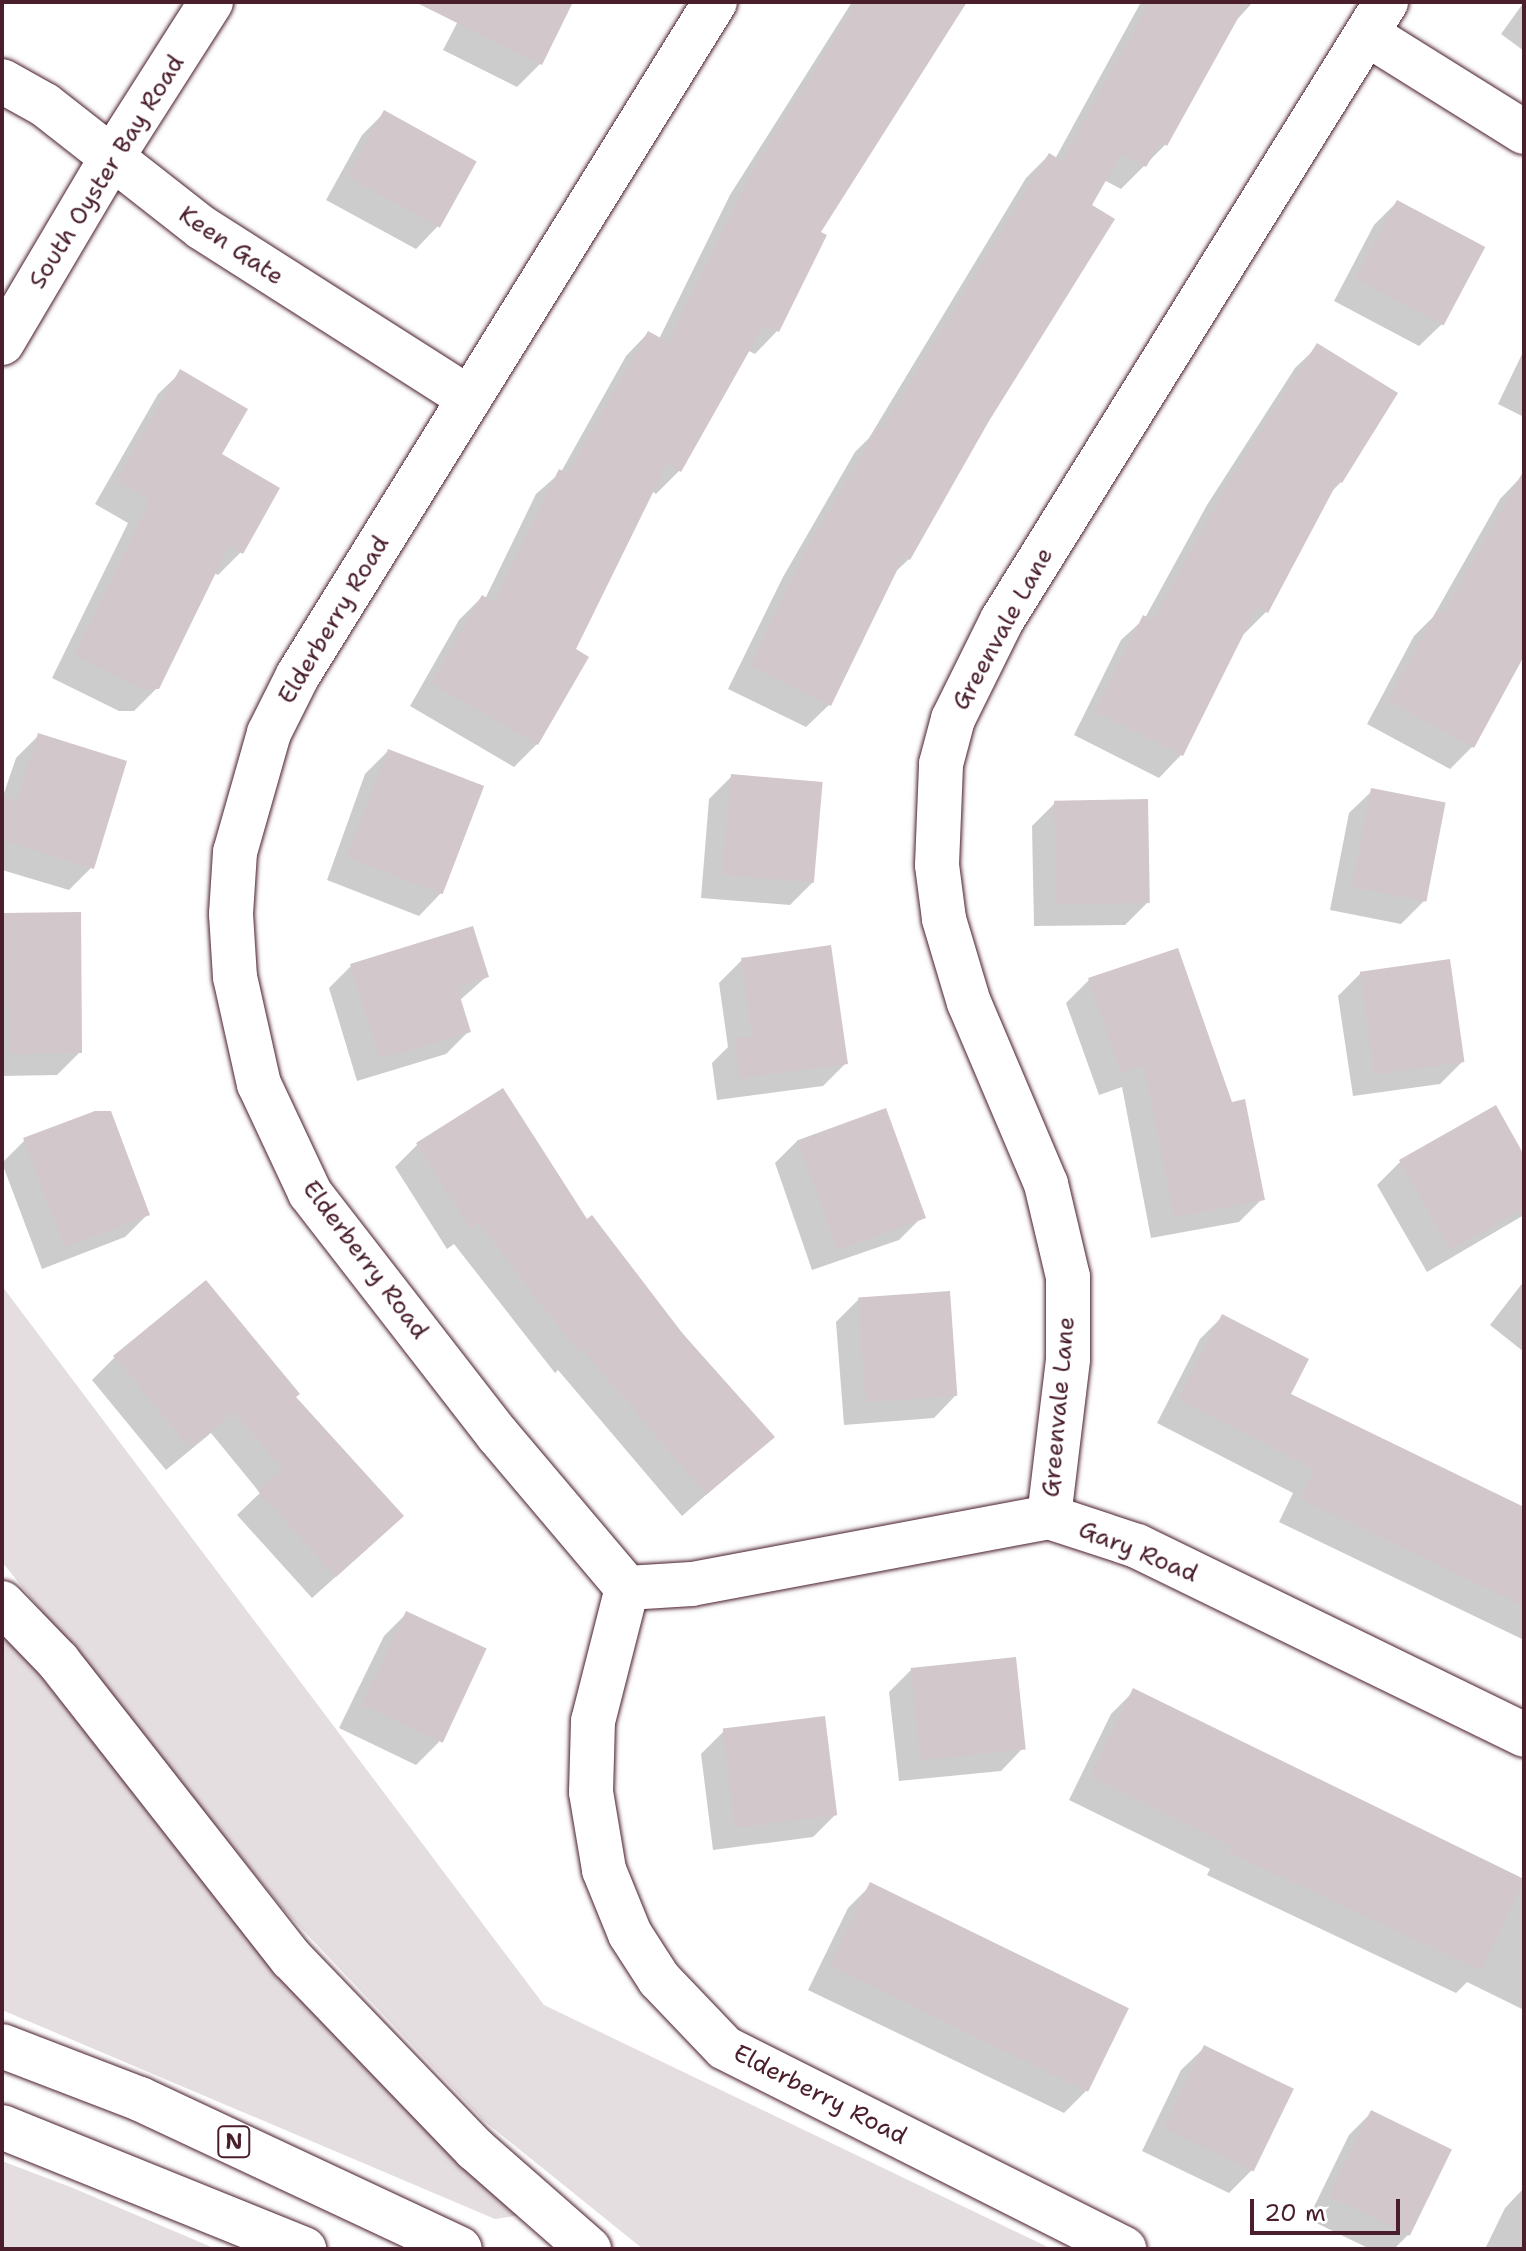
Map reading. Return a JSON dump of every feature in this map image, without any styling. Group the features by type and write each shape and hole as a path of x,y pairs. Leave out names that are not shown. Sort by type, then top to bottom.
{"main road":[{"name":"South Oyster Bay Road","path":"2,343 111,159 211,2"},
{"name":"Elderberry Road","path":"715,2 298,675 269,733 235,852 231,914 235,977 259,1084 310,1193 497,1434 627,1588 593,1721 591,1792 604,1870 630,1934 659,1979 725,2048 1124,2249"},
{"path":"1376,18 1524,132"},
{"name":"Greenvale Lane","path":"1049,1517 1068,1359 1068,1277 1046,1184 969,1003 944,919 937,865 941,764 953,719 1002,620 1376,18"},
{"name":"Keen Gate","path":"2,81 45,105 202,228 469,398"},
{"name":"Gary Road","path":"627,1588 692,1584 1049,1517 1137,1546 1524,1735"},
{"path":"2,1603 58,1661 292,1959 475,2149 589,2249"},
{"name":"N","path":"2,2046 140,2099 460,2249"},
{"path":"2,2127 304,2249"}],"shaded area":[{"path":"2,1286 544,2005 1052,2249 643,2249 484,2121 283,1909 2,1562"},
{"path":"2,1629 294,1986 522,2215 495,2219 2,2010"},
{"path":"2,2161 73,2188 216,2249 2,2249"}],"building":[{"path":"415,2 573,2 542,65"},
{"path":"857,2 967,2 821,232 827,235 779,332 764,325 681,472 667,464 576,649 589,657 538,745 431,683 482,595 494,602 559,469 568,474 648,331 668,342 753,170"},
{"path":"1150,2 1247,2 1167,146 1161,142 1146,167 1121,154 1092,205 1115,219 989,421 910,560 904,556 831,706 750,666 805,552 878,427 882,429 1049,153 1062,161"},
{"path":"384,110 477,161 440,228 347,176"},
{"path":"1397,200 1485,247 1444,326 1355,279"},
{"path":"1317,343 1398,393 1342,483 1338,481 1268,613 1257,607 1183,756 1095,712 1143,615 1153,620 1230,480"},
{"path":"180,369 248,409 222,454 280,488 243,554 229,546 159,689 143,689 74,655 150,500 116,481"},
{"path":"1524,470 1524,656 1474,748 1388,701 1437,610 1443,614"},
{"path":"38,733 127,761 94,869 2,840 2,796 17,801"},
{"path":"388,749 484,786 443,894 346,857"},
{"path":"731,774 823,782 814,883 722,875"},
{"path":"1371,788 1446,803 1426,902 1352,887"},
{"path":"1148,799 1150,903 1056,905 1054,801"},
{"path":"81,912 82,1053 9,1054 8,962 2,962 2,913"},
{"path":"473,926 489,977 457,987 471,1032 380,1059 350,964"},
{"path":"831,945 848,1064 739,1078 734,1039 752,1036 741,958"},
{"path":"1178,948 1232,1102 1245,1099 1265,1200 1174,1217 1144,1066 1121,1073 1088,978"},
{"path":"1450,959 1464,1062 1374,1075 1360,972"},
{"path":"503,1088 587,1219 592,1215 683,1334 775,1437 706,1495 582,1349 578,1352 478,1223 470,1228 416,1143"},
{"path":"1496,1105 1524,1155 1524,1208 1450,1250 1399,1160"},
{"path":"886,1108 926,1218 838,1250 798,1140"},
{"path":"95,1111 111,1111 150,1215 65,1247 23,1138"},
{"path":"206,1280 300,1394 296,1397 404,1516 336,1577 258,1491 282,1470 234,1412 190,1448 113,1356"},
{"path":"950,1291 957,1396 866,1402 858,1297"},
{"path":"1222,1314 1309,1359 1291,1394 1524,1507 1524,1606 1300,1499 1314,1469 1178,1400"},
{"path":"406,1611 487,1649 443,1743 362,1705"},
{"path":"1016,1657 1026,1749 920,1761 911,1668"},
{"path":"1133,1688 1524,1879 1481,1971 1228,1852 1231,1846 1090,1777"},
{"path":"825,1716 837,1815 735,1828 723,1729"},
{"path":"870,1882 1129,2008 1088,2092 829,1966"},
{"path":"1204,2045 1294,2089 1254,2172 1164,2128"},
{"path":"1371,2110 1452,2149 1410,2236 1329,2196"}]}
